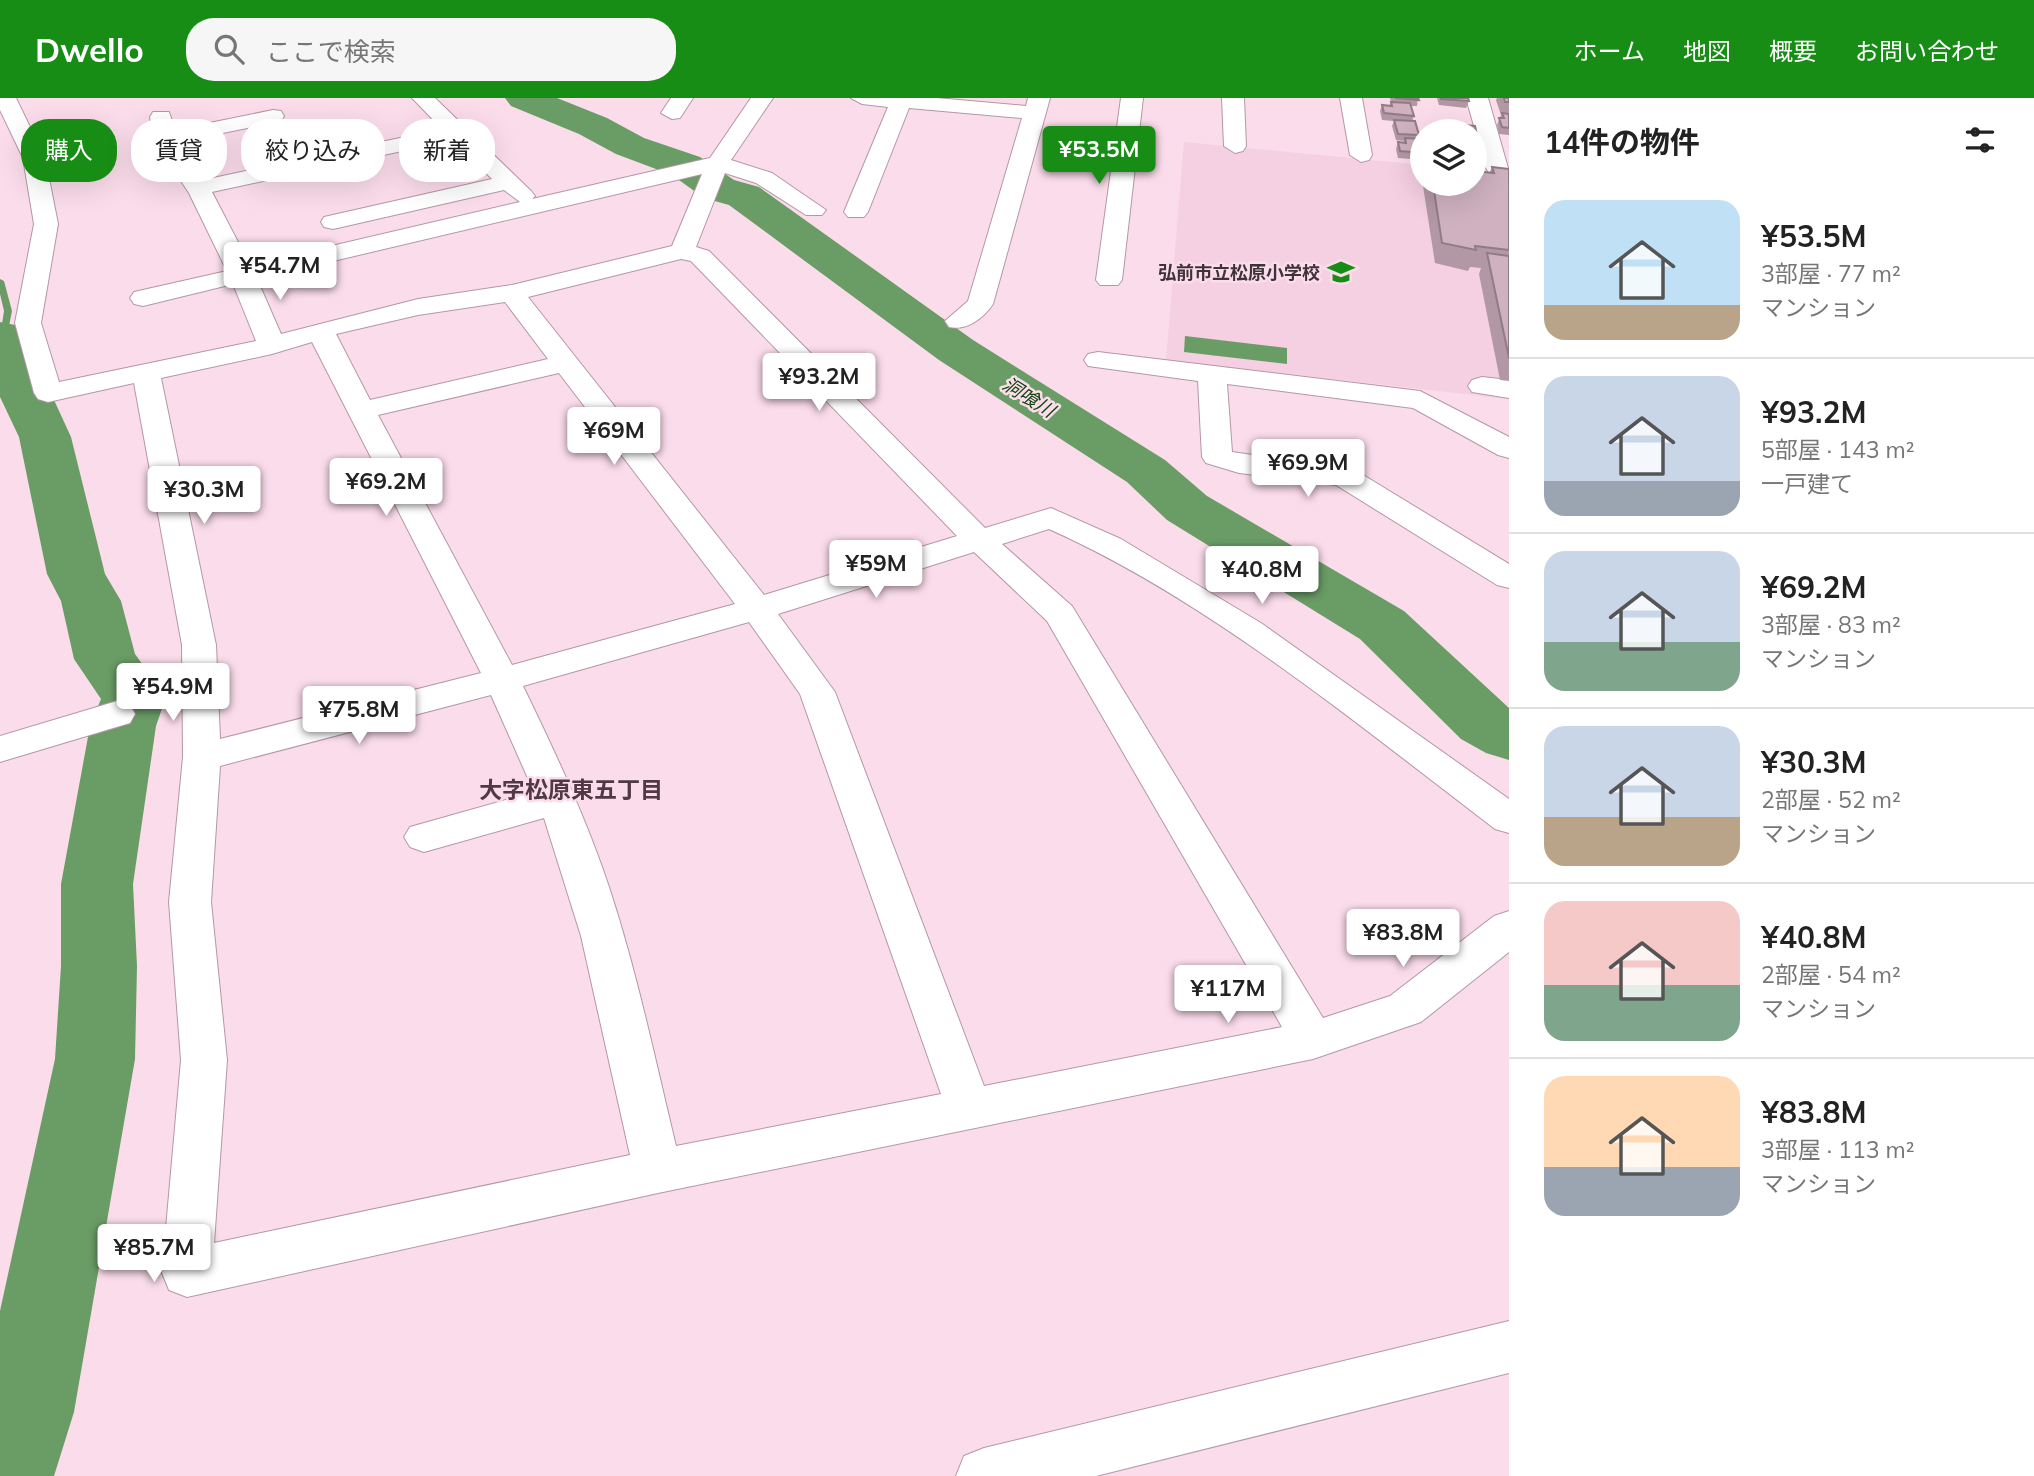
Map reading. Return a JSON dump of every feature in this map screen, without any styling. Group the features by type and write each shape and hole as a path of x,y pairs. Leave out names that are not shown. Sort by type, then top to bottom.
{"street":[{"path":"5,98 34,158 46,224 28,323 48,393 272,346 320,330 418,307 513,293 682,251 700,256 978,539 1060,614 1314,1040"},
{"path":"257,98 275,119"},
{"path":"423,98 445,119"},
{"path":"682,251 719,163 762,98"},
{"path":"862,98 901,102 1037,105 979,304 958,321"},
{"path":"1109,280 1132,98"},
{"path":"1233,98 1235,146"},
{"path":"1351,98 1361,155"},
{"path":"1477,98 1497,168"},
{"path":"856,212 901,102"},
{"path":"272,346 244,275 163,128 273,116"},
{"path":"143,298 719,163 764,178 814,210"},
{"path":"495,168 534,208"},
{"path":"198,188 241,178"},
{"path":"333,222 509,182"},
{"path":"513,293 757,609 817,692 969,1108"},
{"path":"0,328 28,323"},
{"path":"320,330 502,680 557,800 599,925 658,1171"},
{"path":"1098,360 1420,400 1509,449"},
{"path":"360,411 565,362"},
{"path":"146,371 200,645 202,757 190,902 204,1060 187,1273 658,1171 1314,1040 1405,1009 1509,928"},
{"path":"1212,374 1217,457 1239,464 1344,477 1509,578"},
{"path":"202,757 502,680 757,609 1051,518 1097,537 1224,613 1381,722 1509,819"},
{"path":"2,755 117,714"},
{"path":"424,837 557,800"},
{"path":"998,1474 1509,1346"}],"shaded area":[{"name":"弘前市立松原小学校","path":"1184,142 1410,164 1410,196 1487,196 1487,171 1509,173 1509,399 1166,360"},
{"path":"1185,336 1287,348 1287,364 1184,352"}],"building":[{"path":"1468,98 1469,101 1441,99"},
{"path":"1391,102 1410,103 1414,116 1384,113 1382,105 1392,106"},
{"path":"1502,113 1509,114 1509,128 1502,127 1499,118 1504,118"},
{"path":"1394,120 1410,121 1410,135 1398,134"},
{"path":"1405,138 1410,138 1410,152 1400,151 1398,142 1406,143"},
{"path":"1492,167 1509,169 1509,250 1475,246 1476,250 1442,243 1435,196 1487,196 1487,172 1494,173"},
{"path":"1487,253 1509,256 1509,358"}],"waterway":[{"name":"洞喰川","path":"524,98 593,126 630,146 686,166 719,189 744,196 956,350 1146,471 1187,508 1382,625 1484,723 1509,737"},
{"path":"0,281 8,311 3,336 0,334"},
{"path":"3,336 22,390 45,437 76,574 91,601 105,659 134,697 123,726 97,884 99,966 95,1059 26,1412 4,1476"}],"place":[{"name":"弘前市立松原小学校","path":"1341,272"}],"district":[{"name":"大字松原東五丁目","path":"571,789"}]}
